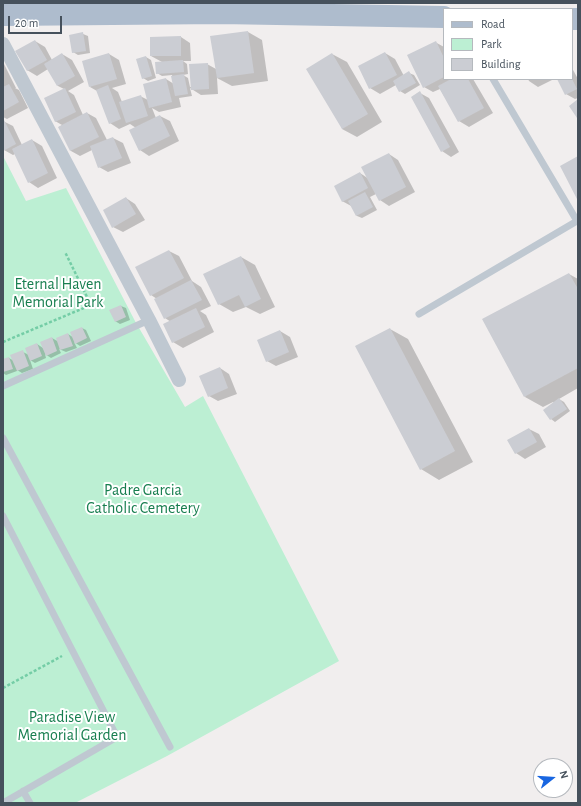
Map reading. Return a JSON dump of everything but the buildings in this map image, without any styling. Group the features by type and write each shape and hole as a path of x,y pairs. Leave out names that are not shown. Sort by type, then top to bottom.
{"main road":[{"path":"3,15 221,13 443,17"}],"street":[{"path":"3,44 149,320 179,380"}],"lane":[{"path":"419,314 577,221 494,80"},
{"path":"3,386 149,320"},
{"path":"3,438 170,747"},
{"path":"3,516 117,738 3,803"},
{"path":"23,791 30,803"}],"path":[{"path":"3,342 91,305 65,252"},
{"path":"3,688 73,650"}],"green space":[{"name":"Padre Garcia Catholic Cemetery","path":"3,156 26,201 66,188 135,321 185,407 203,396 339,661 167,756 75,803 3,803"}],"park label":[{"name":"Eternal Haven Memorial Park","path":"58,293"},
{"name":"Paradise View Memorial Garden","path":"72,726"}]}
